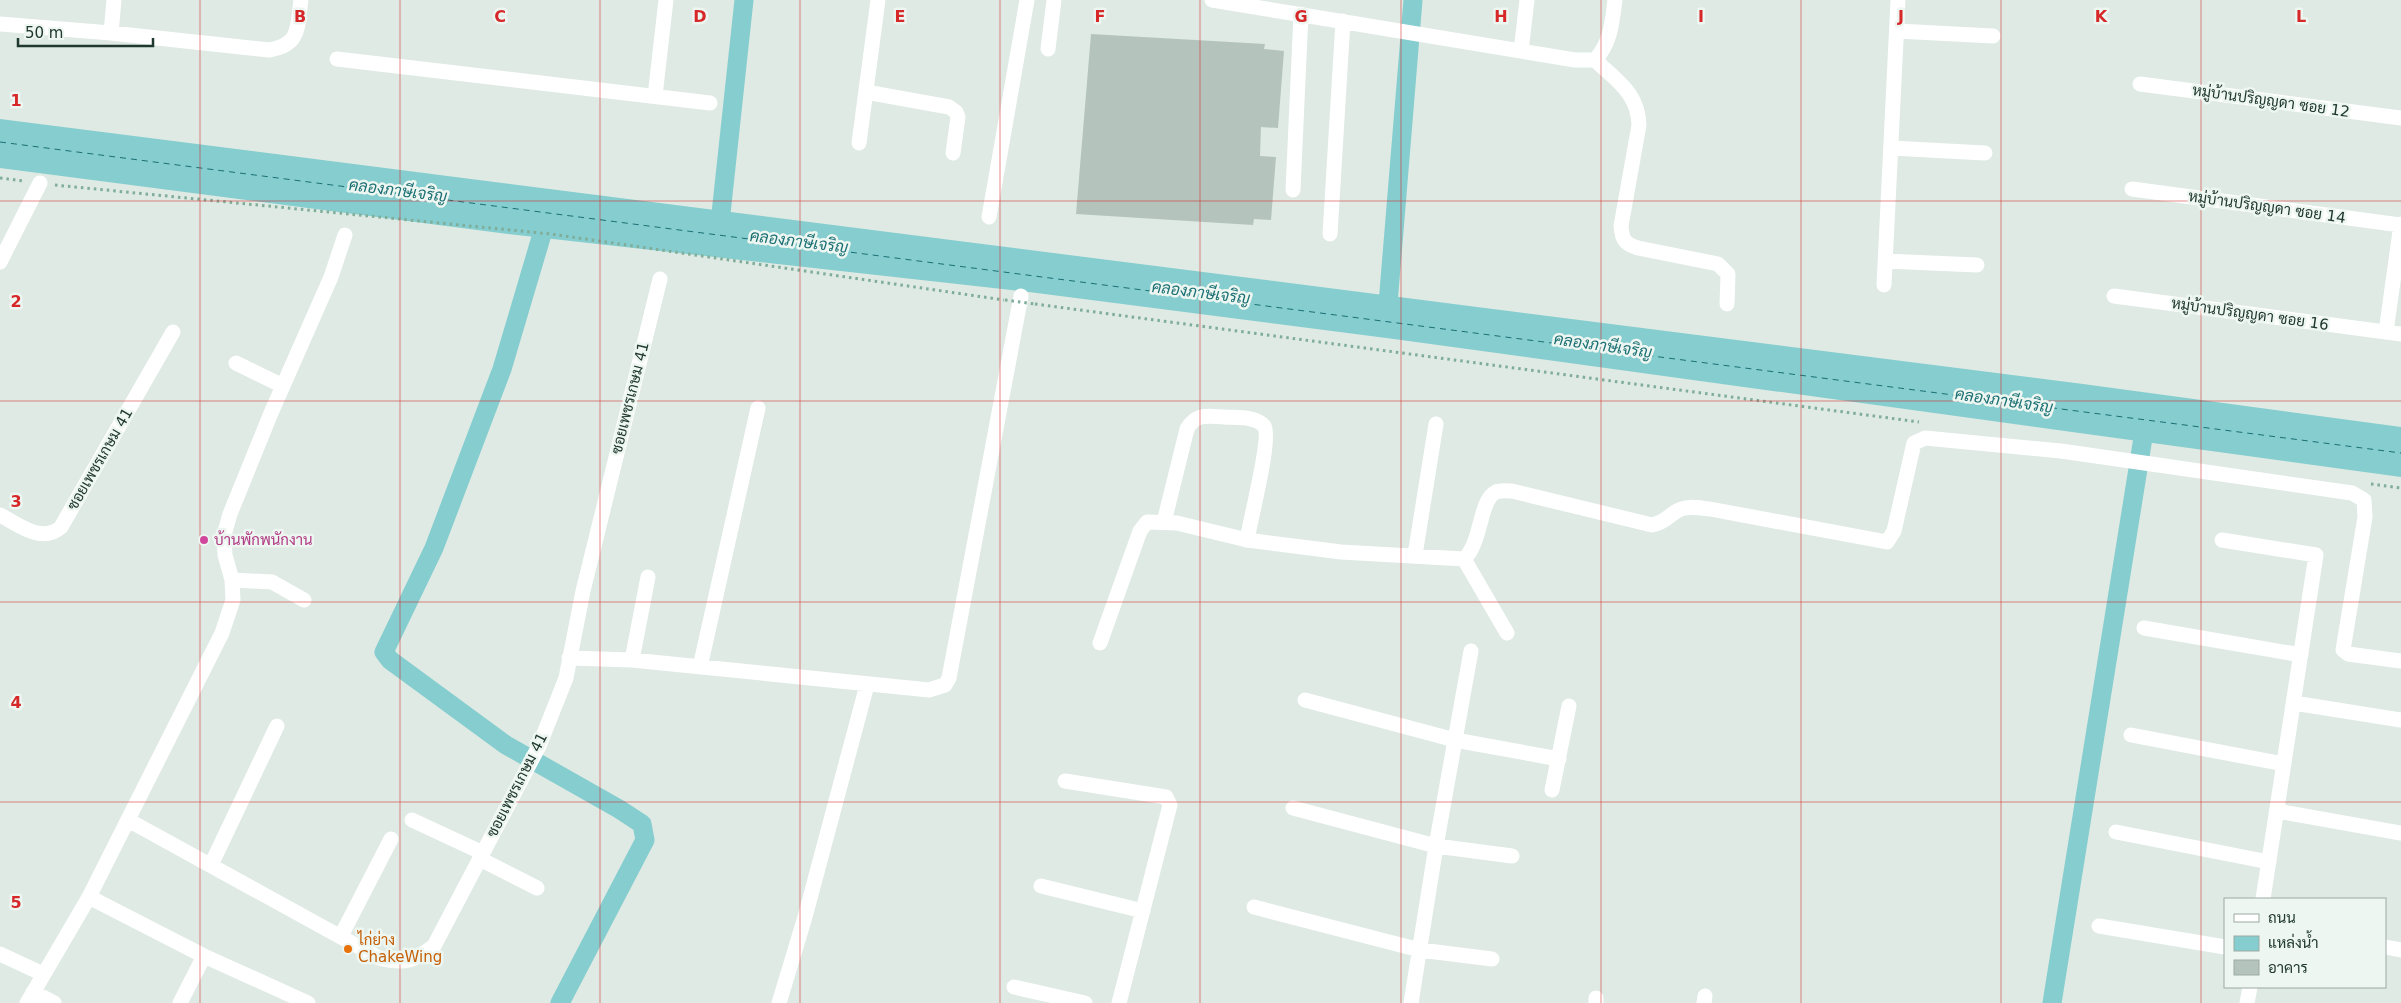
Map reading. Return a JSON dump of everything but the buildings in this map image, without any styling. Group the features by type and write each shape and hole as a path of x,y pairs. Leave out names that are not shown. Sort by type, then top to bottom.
{"street":[{"path":"111,33 114,0"},
{"path":"0,24 111,33 269,50 282,48 296,35 301,0"},
{"path":"655,96 666,0"},
{"path":"860,143 878,0"},
{"path":"989,217 1027,0"},
{"path":"1048,48 1054,0"},
{"path":"1212,0 1575,60 1595,60 1628,91 1638,110 1639,125 1621,226 1622,238 1627,244 1638,248 1718,264 1728,274 1727,304"},
{"path":"1521,51 1527,0"},
{"path":"1595,60 1603,51 1611,34 1615,0"},
{"path":"1884,285 1898,0"},
{"path":"1294,190 1302,14"},
{"path":"1330,234 1343,21"},
{"path":"1897,31 1992,36"},
{"path":"337,59 710,103"},
{"name":"หมู่บ้านปริญญดา ซอย 12","path":"2140,84 2401,118"},
{"path":"866,92 949,107 956,112 958,117 953,153"},
{"path":"1891,148 1985,153"},
{"path":"0,262 5,240 40,183"},
{"name":"หมู่บ้านปริญญดา ซอย 14","path":"2132,189 2401,224"},
{"path":"2394,333 2401,224"},
{"path":"54,1003 30,997 90,897 222,633 233,600 232,580 225,555 224,535 230,514 331,277 345,235"},
{"path":"1885,261 1977,265"},
{"name":"ซอยเพชรเกษม 41","path":"128,820 378,958 400,963 419,958 434,946 539,746 566,678 585,582 660,279"},
{"path":"569,658 632,660 658,664 700,666 867,686 929,690 945,685 949,678 1021,296"},
{"name":"หมู่บ้านปริญญดา ซอย 16","path":"2114,296 2394,333"},
{"name":"ซอยเพชรเกษม 41","path":"0,515 30,531 44,536 54,533 61,527 173,332"},
{"path":"236,363 283,386"},
{"path":"700,666 758,408"},
{"path":"1164,522 1187,429 1192,420 1202,415 1257,420 1265,427 1267,435 1264,462 1251,513 1247,540"},
{"path":"1415,554 1436,424"},
{"path":"1464,558 1475,546 1488,500 1496,492 1512,491 1652,525 1664,522 1677,510 1689,507 1710,508 1887,542 1894,531 1914,443 1925,438 2061,451 2352,492 2364,500 2365,517 2343,650 2348,654 2401,661"},
{"path":"1100,643 1140,531 1146,522 1164,522 1247,540 1341,552 1415,554 1464,558"},
{"path":"2222,540 2316,555 2263,898"},
{"path":"1464,558 1507,633"},
{"path":"632,660 648,577"},
{"path":"232,580 272,582 304,600"},
{"path":"2144,628 2301,655"},
{"path":"1411,1003 1436,846 1471,651"},
{"path":"779,1003 805,917 867,686"},
{"path":"1305,700 1455,740 1559,759"},
{"path":"2294,703 2401,720"},
{"path":"1552,790 1569,706"},
{"path":"211,865 277,726"},
{"path":"2131,735 2284,764"},
{"path":"1065,781 1166,797 1170,805 1119,1003"},
{"path":"1293,808 1436,846 1512,856"},
{"path":"2277,811 2401,833"},
{"path":"412,820 537,888"},
{"path":"2116,832 2269,862"},
{"path":"341,936 391,840"},
{"path":"1041,886 1143,911"},
{"path":"90,897 284,998 308,1003"},
{"path":"1254,907 1420,950 1492,960"},
{"path":"2099,926 2224,947"},
{"path":"2386,947 2401,950"},
{"path":"0,954 43,974"},
{"path":"180,1003 204,956"},
{"path":"1014,987 1085,1003"},
{"path":"2247,1003 2250,988"}],"path":[{"path":"0,178 551,234 1035,304 1922,422"},
{"path":"2361,483 2401,488"}],"water":[{"name":"คลองภาษีเจริญ","path":"0,119 2083,384 2401,427 2401,477 1394,339 1029,292 508,234 0,168"}],"waterway":[{"path":"719,232 744,0"},
{"path":"1387,316 1413,0"},
{"path":"548,214 502,369 434,548 384,652 390,660 506,745 642,824 645,840 560,1003"},
{"path":"2052,1003 2146,419"}],"ferry route":[{"path":"0,142 2401,453"}],"place":[{"name":"บ้านพักพนักงาน","path":"204,540"},
{"name":"ไก่ย่าง ChakeWing","path":"348,949"}]}
